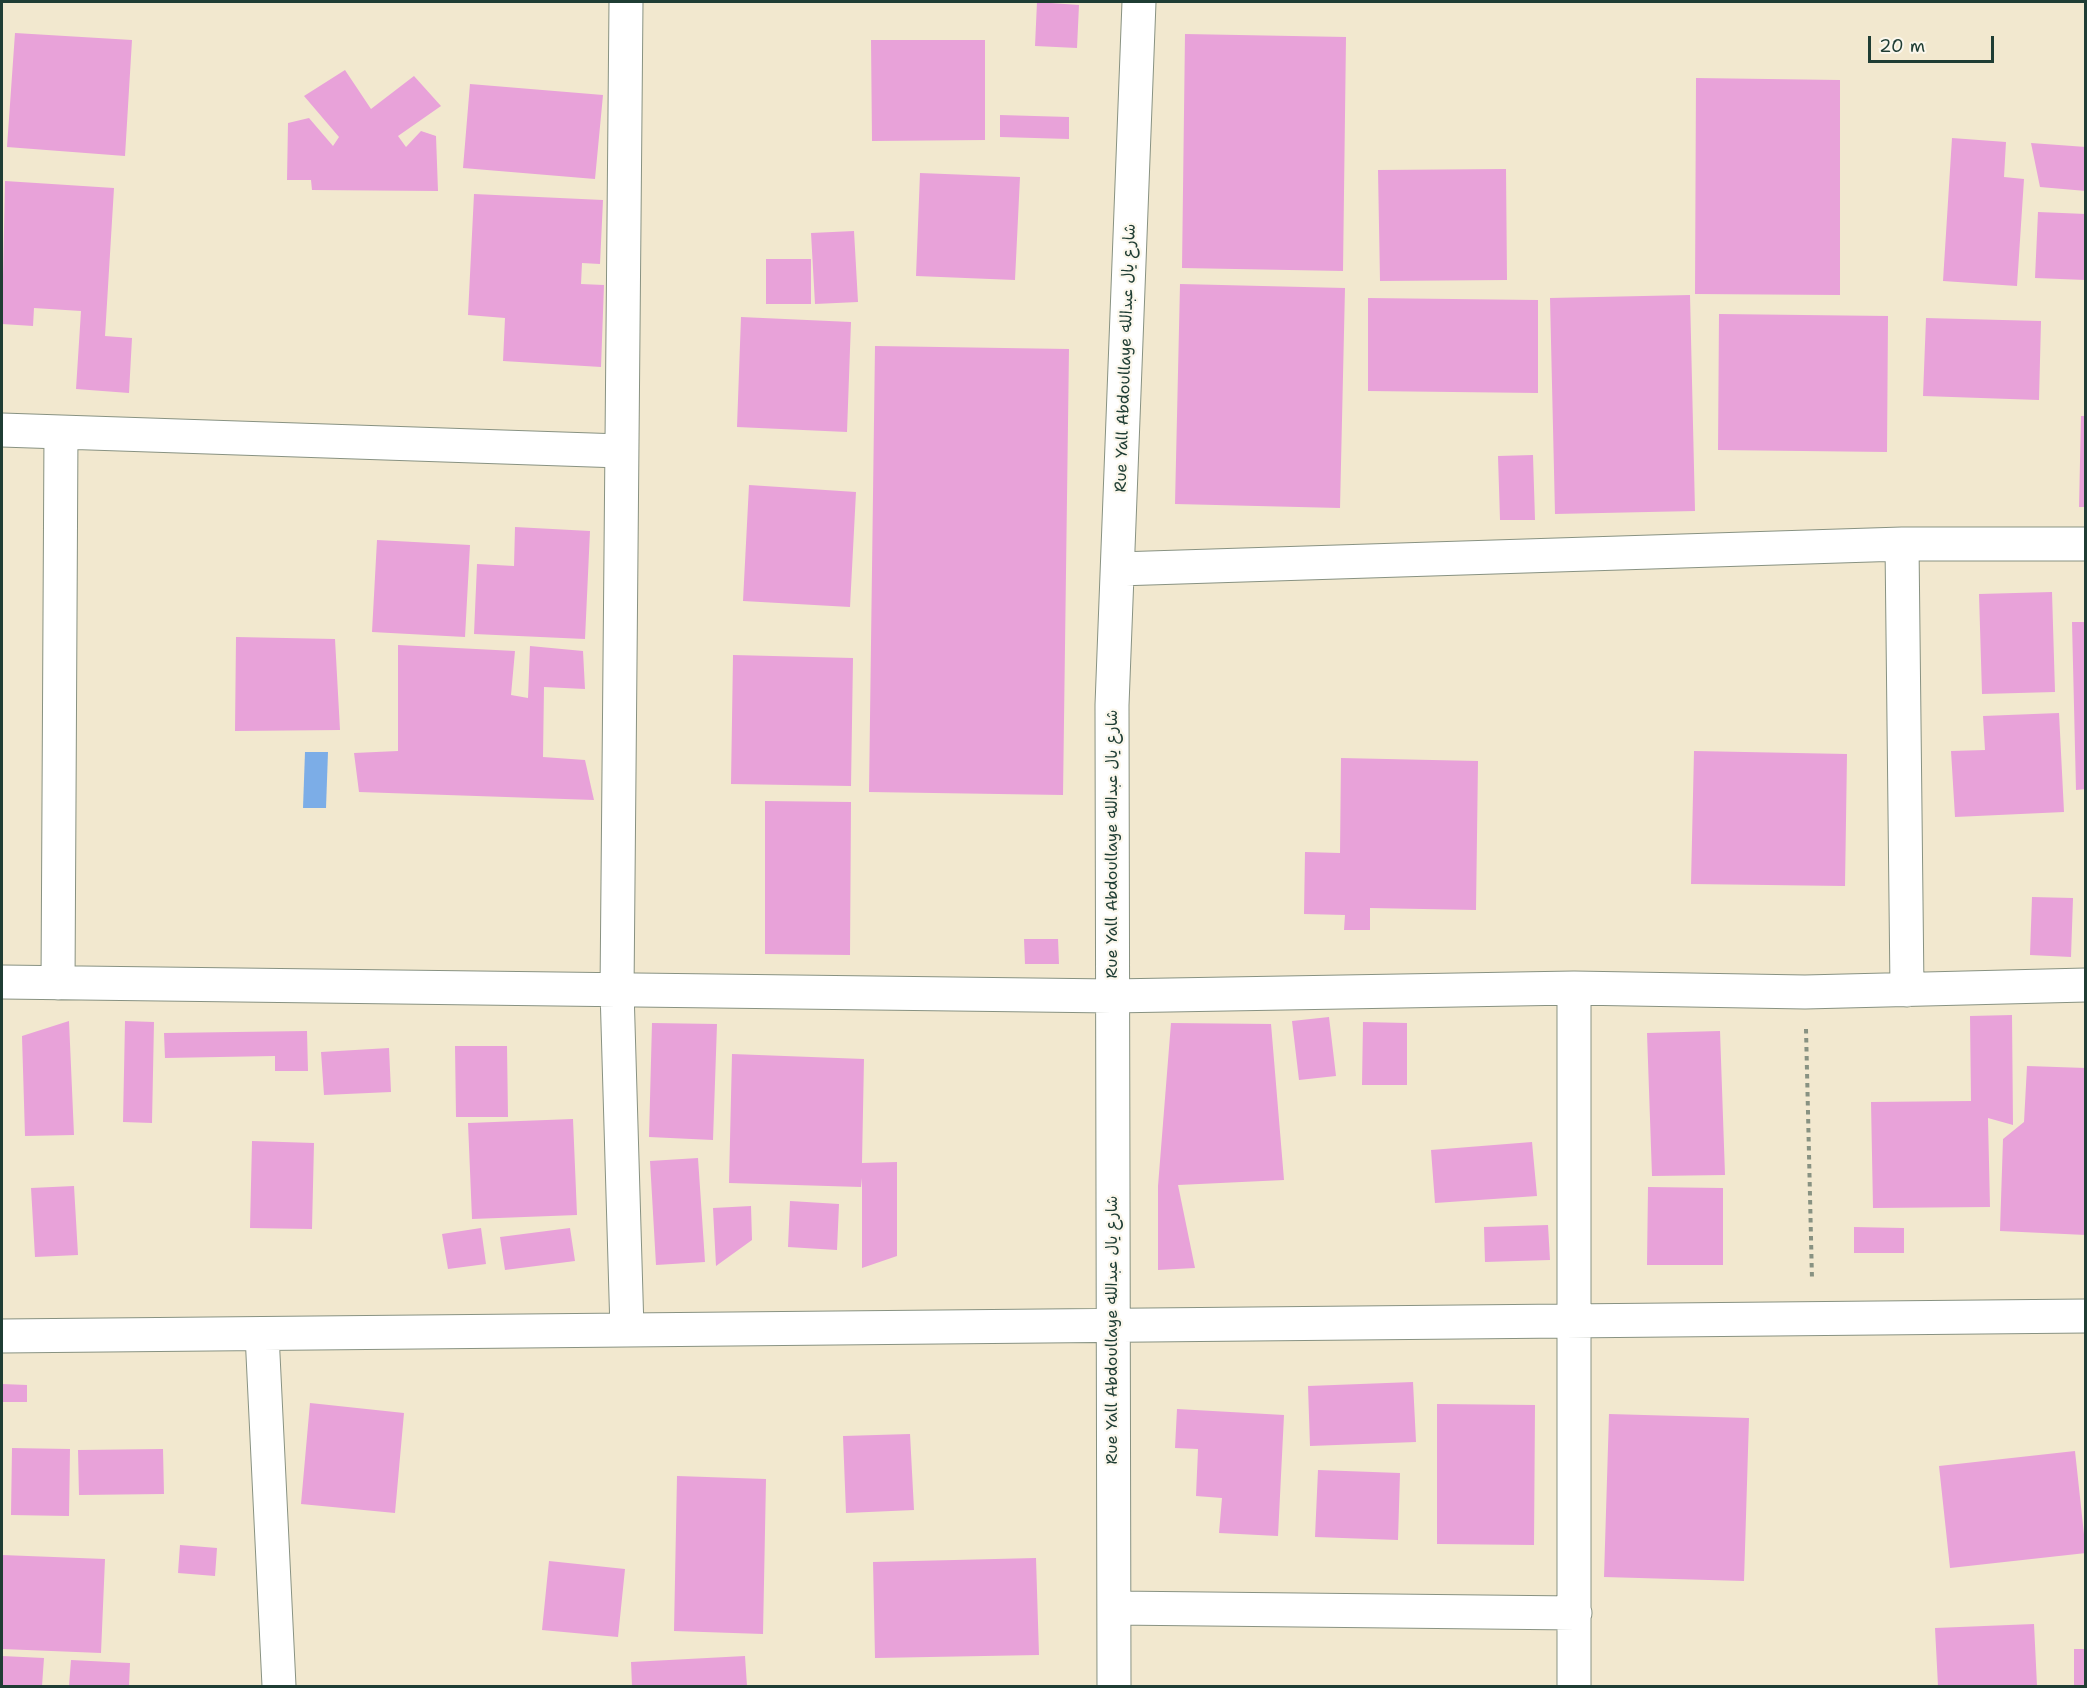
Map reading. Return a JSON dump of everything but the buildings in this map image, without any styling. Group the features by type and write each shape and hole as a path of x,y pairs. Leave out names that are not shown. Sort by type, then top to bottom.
{"street":[{"path":"626,2 617,990 627,1330"},
{"name":"Rue Yall Abdoullaye شارع يال عبدالله","path":"1114,1686 1112,705 1139,2"},
{"path":"2,430 621,451"},
{"path":"58,983 61,432"},
{"path":"1118,569 1902,544 2085,544"},
{"path":"1902,544 1907,990"},
{"path":"2,982 1112,996 1574,988 1805,992 2085,985"},
{"path":"1574,988 1574,1686"},
{"path":"2,1336 2085,1316"},
{"path":"262,1334 275,1682"},
{"path":"1115,1608 1575,1613"}],"path":[{"path":"1805,992 1812,1318"}],"water":[{"path":"305,752 328,752 326,808 303,808"}]}
